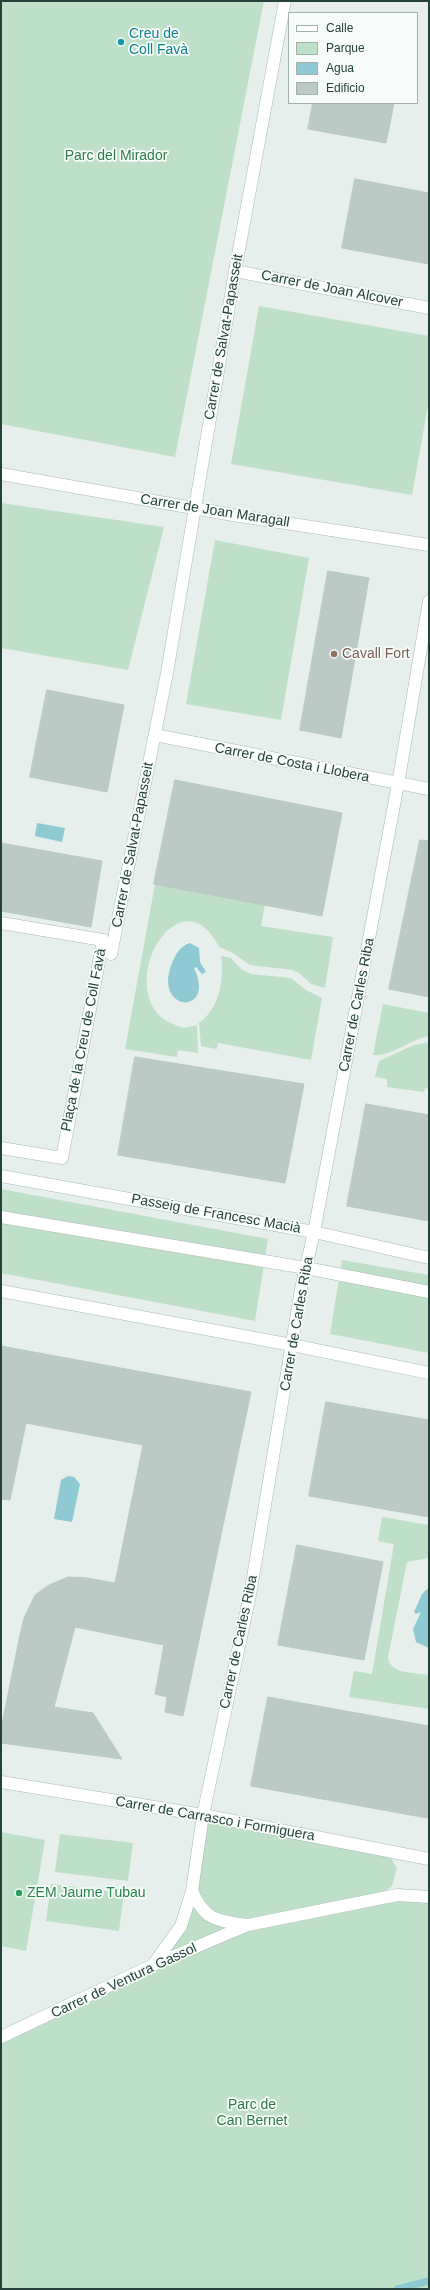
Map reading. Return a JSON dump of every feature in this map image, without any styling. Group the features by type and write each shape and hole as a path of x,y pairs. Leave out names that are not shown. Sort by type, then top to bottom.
{"street":[{"name":"Carrer de Salvat-Papasseit","path":"111,954 167,673 235,271 285,1"},
{"name":"Carrer de Joan Alcover","path":"235,271 429,308"},
{"name":"Carrer de Joan Maragall","path":"1,474 196,508 429,545"},
{"name":"Carrer de Carles Riba","path":"153,1966 181,1926 192,1891 203,1815 250,1595 292,1345 398,784 429,601"},
{"name":"Carrer de Costa i Llobera","path":"155,735 429,789"},
{"name":"Plaça de la Creu de Coll Favà","path":"1,923 103,940 62,1158 1,1148"},
{"name":"Passeig de Francesc Macià","path":"1,1176 314,1232 429,1258"},
{"path":"1,1217 306,1268 429,1292"},
{"path":"1,1291 292,1345 429,1373"},
{"name":"Carrer de Carrasco i Formiguera","path":"1,1782 203,1815 429,1859"},
{"name":"Carrer de Ventura Gassol","path":"192,1891 197,1903 206,1915 229,1923 248,1925"},
{"name":"Carrer de Ventura Gassol","path":"1,2037 153,1966 248,1925 397,1895 429,1897"}],"green space":[{"name":"Parc del Mirador","path":"1,1 264,1 175,457 1,424"},
{"path":"259,306 429,336 429,400 412,495 231,464"},
{"path":"1,503 164,527 128,670 1,648"},
{"path":"215,540 309,558 281,720 186,704"},
{"path":"155,884 265,904 261,926 333,937 325,988 311,984 299,973 292,970 250,965 231,952 219,947 204,928 189,921 174,926 161,938 151,956 147,977 149,997 161,1017 184,1028 197,1025 198,1053 178,1050 177,1057 125,1049"},
{"path":"221,956 231,958 241,969 251,974 291,978 306,990 322,998 311,1060 218,1043 217,1049 201,1046 199,1023 212,1010 219,993 222,974"},
{"path":"383,1004 429,1013 429,1036 394,1051 380,1055 373,1055"},
{"path":"429,1042 429,1089 425,1088 424,1092 387,1087 387,1079 375,1077 379,1061 414,1045"},
{"path":"1,1189 268,1239 255,1321 1,1273"},
{"path":"342,1260 429,1275 429,1353 330,1334"},
{"path":"382,1517 429,1525 429,1558 407,1562 388,1657 393,1667 398,1670 429,1675 429,1709 349,1697 354,1671 372,1674 394,1544 378,1541"},
{"name":"Parc de Can Bernet","path":"203,1815 389,1855 397,1868 392,1886 377,1899 429,1897 429,2289 1,2289 1,2037 153,1965 180,1927"},
{"name":"ZEM Jaume Tubau","path":"1,1832 45,1840 26,1951 1,1946"},
{"path":"60,1834 133,1843 128,1881 55,1872"},
{"path":"51,1884 124,1893 119,1931 46,1921"}],"water":[{"path":"37,823 65,828 62,842 35,836"},
{"path":"190,943 199,948 200,962 206,972 202,974 196,967 194,968 199,984 197,994 192,1001 184,1002 176,999 170,992 168,980 172,963 177,954 181,948"},
{"path":"68,1476 74,1477 80,1484 72,1522 54,1519 61,1480"},
{"path":"429,1587 429,1648 416,1642 413,1629 421,1612 416,1614 414,1612 422,1594"}],"building":[{"path":"313,104 394,104 386,143 308,129"},
{"path":"355,179 429,193 429,264 342,248"},
{"name":"Cavall Fort","path":"328,571 369,578 341,738 300,730"},
{"path":"47,690 124,705 107,792 30,777"},
{"path":"175,780 342,813 322,916 154,884"},
{"path":"420,840 429,841 429,997 389,989"},
{"path":"1,843 102,861 91,927 1,911"},
{"path":"135,1057 304,1084 285,1183 118,1155"},
{"path":"366,1104 429,1115 429,1221 347,1206"},
{"path":"1,1346 251,1392 183,1716 165,1712 167,1697 155,1694 164,1645 75,1627 54,1707 93,1713 122,1759 1,1743 1,1729 20,1635 24,1618 35,1595 49,1585 68,1577 87,1578 115,1583 143,1445 26,1423 10,1500 1,1499"},
{"path":"326,1402 429,1420 429,1517 309,1496"},
{"path":"297,1545 383,1562 364,1660 278,1645"},
{"path":"268,1697 429,1726 429,1807 427,1818 251,1786"}],"waterway":[{"path":"397,2289 429,2281"}],"place":[{"name":"Creu de Coll Favà","path":"121,42"},
{"name":"Cavall Fort","path":"334,654"},
{"name":"ZEM Jaume Tubau","path":"19,1893"}]}
